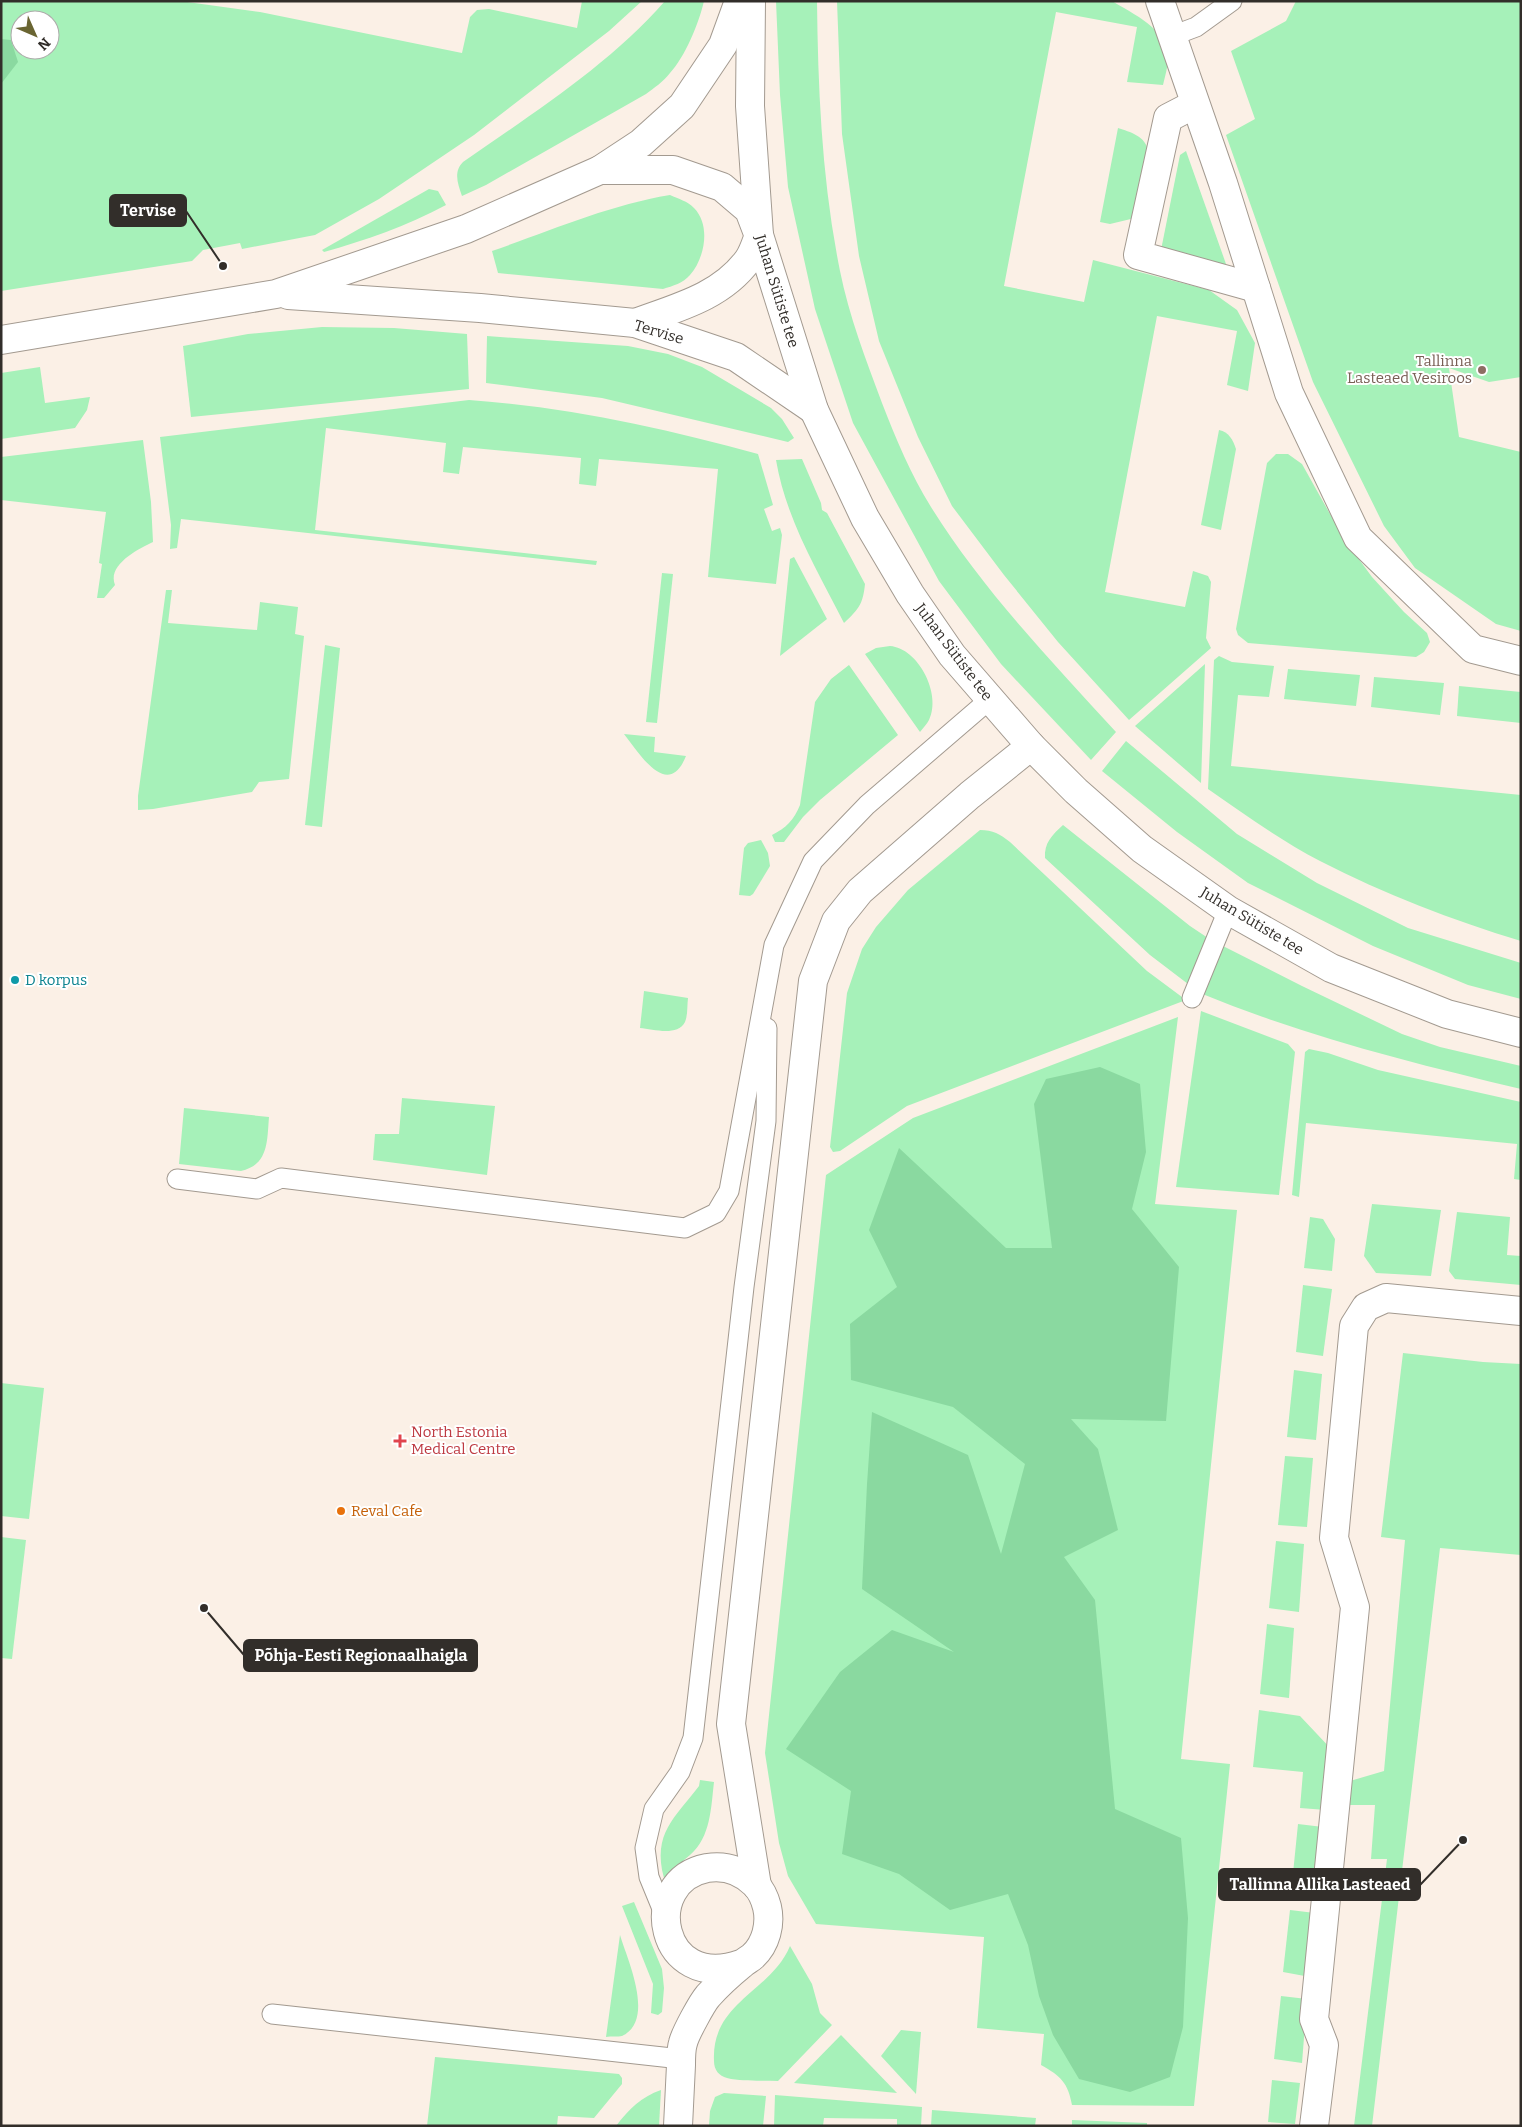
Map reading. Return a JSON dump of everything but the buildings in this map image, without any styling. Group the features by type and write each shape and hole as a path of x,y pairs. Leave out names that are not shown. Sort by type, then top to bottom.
{"street":[{"path":"600,170 642,143 682,106 723,45 739,1"},
{"name":"Juhan Sütiste tee","path":"751,1 750,106 759,235 814,410 865,518 910,594 952,655 989,700 1076,791 1142,849 1228,910 1331,968 1446,1014 1521,1033"},
{"path":"1160,1 1289,393 1358,538 1473,650 1521,661"},
{"path":"1195,104 1168,118 1138,256 1256,288"},
{"name":"Tervise","path":"1,340 276,294 466,229 600,170 673,170 722,187 749,210 759,235"},
{"path":"635,323 700,300 734,277 750,258 759,235"},
{"name":"Tervise","path":"276,294 480,308 635,323 736,357 814,410"},
{"path":"757,1886 731,1724 812,981 836,921 860,891 970,795 1031,746"},
{"path":"1314,2126 1324,2045 1314,2019 1355,1607 1334,1538 1354,1326 1366,1307 1386,1298 1521,1311"},
{"path":"678,2126 683,2043 707,1998 741,1964 754,1955 763,1943 768,1929 768,1913 765,1899 757,1886 746,1875 732,1869 716,1866 701,1869 688,1876 676,1887 668,1900 665,1916 667,1931 673,1946 684,1958 697,1967 712,1970 727,1969 741,1964"}],"lane":[{"path":"1172,36 1196,26 1232,1"},
{"path":"177,1179 257,1189 281,1178 684,1228 716,1214 729,1191 774,945 813,861 867,805 989,700"},
{"path":"1192,998 1228,910"},
{"path":"665,1916 649,1877 645,1848 654,1809 680,1772 693,1738 744,1287 766,1122 767,977"},
{"path":"272,2014 681,2059"}],"green space":[{"path":"1,1 180,1 260,12 462,53 470,17 477,10 489,9 577,28 582,1 642,1 609,31 474,135 379,199 315,235 242,249 240,243 203,250 192,261 1,291"},
{"path":"665,1 704,1 699,19 686,49 676,66 658,85 646,94 486,185 462,196 457,174 463,162 569,88 619,47"},
{"path":"776,1 817,1 818,69 822,136 834,238 840,271 853,321 893,430 910,470 951,538 1018,624 1116,732 1091,760 1001,664 939,581 853,423 815,309 788,187 780,95"},
{"path":"837,1 1112,1 1148,23 1162,39 1166,48 1168,61 1163,85 1127,82 1137,27 1056,12 1004,286 1084,302 1093,260 1209,290 1237,310 1255,343 1248,391 1227,385 1237,331 1157,316 1105,592 1185,607 1193,571 1208,576 1211,582 1206,638 1211,648 1129,720 1058,642 952,506 918,437 879,341 859,256 842,134"},
{"path":"1296,1 1521,1 1521,377 1489,382 1449,368 1459,437 1521,452 1521,631 1496,624 1415,568 1384,526 1313,382 1226,135 1255,119 1231,51 1286,21"},
{"path":"1,39 10,40 10,60 17,60 18,62 1,84"},
{"path":"1118,128 1141,138 1148,151 1135,218 1110,224 1100,222"},
{"path":"1186,151 1226,264 1222,269 1161,250 1180,155"},
{"path":"429,189 438,191 446,205 386,232 324,252 322,250"},
{"path":"670,195 694,208 703,223 704,232 702,251 695,268 687,278 678,284 663,289 498,273 492,251 602,212 647,199"},
{"path":"322,327 394,328 467,334 469,389 191,417 183,346 248,334"},
{"path":"487,336 628,346 668,354 702,367 771,408 782,419 794,438 788,442 602,398 486,383"},
{"path":"40,367 45,403 90,397 87,410 75,428 1,439 1,373"},
{"path":"469,400 579,413 651,427 758,454 773,505 764,509 772,531 780,528 782,535 776,584 708,577 718,469 599,459 596,486 579,484 581,458 463,447 459,474 443,472 446,443 326,428 315,530 597,561 596,565 181,519 177,548 170,549 171,525 160,437"},
{"path":"1219,430 1230,437 1236,449 1221,530 1201,525"},
{"path":"143,440 151,502 153,542 132,553 120,564 115,571 115,585 104,598 97,598 102,564 99,563 106,512 1,500 1,457"},
{"path":"1276,454 1288,454 1302,464 1344,539 1372,577 1404,612 1427,633 1430,642 1424,652 1416,657 1248,643 1238,635 1236,629 1267,463"},
{"path":"802,459 821,503 822,510 827,513 865,584 859,606 844,623 813,564 795,524 781,482 776,460"},
{"path":"794,557 827,619 780,656 790,559"},
{"path":"662,573 673,574 657,723 646,722"},
{"path":"166,590 172,590 168,623 257,630 260,602 298,607 295,634 304,636 289,779 259,782 252,792 138,810 138,796"},
{"path":"325,645 340,648 322,827 305,825"},
{"path":"890,646 910,655 918,663 930,686 932,709 929,720 920,732 865,654 876,648"},
{"path":"1219,656 1232,662 1274,666 1269,697 1238,695 1231,766 1521,795 1521,941 1419,906 1344,873 1291,845 1208,789 1214,660"},
{"path":"1205,664 1201,783 1135,726"},
{"path":"849,665 898,735 820,800 803,817 784,842 775,842 772,835 789,823 800,805 815,702 831,679"},
{"path":"1288,669 1360,675 1356,706 1284,699"},
{"path":"1374,677 1444,683 1440,715 1371,707"},
{"path":"1459,686 1521,692 1521,723 1457,716"},
{"path":"624,734 655,737 654,752 686,756 679,769 671,774 662,774 645,761"},
{"path":"1126,741 1237,834 1317,883 1408,928 1521,963 1521,999 1468,985 1373,946 1248,883 1177,832 1102,771"},
{"path":"1063,825 1190,926 1208,938 1188,984 1150,955 1045,858 1046,848 1050,840"},
{"path":"980,830 996,833 1010,842 1147,971 1186,1000 907,1106 840,1151 833,1152 830,1147 847,993 862,949 876,927 908,890"},
{"path":"761,840 768,853 770,866 753,894 750,896 739,895 744,848 748,843"},
{"path":"1219,944 1402,1034 1440,1047 1521,1066 1521,1089 1399,1059 1279,1022 1200,993"},
{"path":"644,991 688,998 686,1019 681,1027 671,1031 640,1028"},
{"path":"1201,1011 1288,1044 1295,1052 1279,1195 1176,1187"},
{"path":"1178,1017 1155,1204 1237,1210 1181,1759 1230,1764 1194,2106 1072,2105 1066,2086 1059,2077 1041,2065 1044,2034 977,2028 984,1937 816,1924 788,1876 779,1843 765,1753 826,1175 913,1118"},
{"path":"1309,1049 1328,1053 1378,1070 1521,1102 1521,1180 1514,1179 1517,1144 1306,1123 1299,1197 1292,1195 1305,1052"},
{"path":"1100,1067 1140,1084 1146,1152 1132,1209 1179,1267 1166,1421 1071,1419 1098,1449 1118,1530 1064,1557 1095,1600 1115,1809 1181,1838 1188,1918 1183,2027 1170,2077 1130,2092 1079,2079 1053,2035 1039,1996 1028,1945 1008,1894 950,1910 899,1874 842,1854 851,1791 786,1749 840,1672 892,1630 954,1652 862,1589 872,1412 968,1455 1001,1554 1025,1464 953,1407 851,1380 850,1324 897,1287 869,1230 899,1148 1006,1248 1052,1248 1034,1104 1046,1079"},
{"path":"402,1098 495,1106 487,1175 373,1160 375,1134 399,1134"},
{"path":"184,1108 269,1117 267,1143 262,1157 250,1168 241,1171 179,1164"},
{"path":"1372,1204 1441,1210 1431,1276 1376,1273 1364,1256"},
{"path":"1457,1212 1510,1217 1507,1255 1521,1256 1521,1285 1455,1279 1449,1271"},
{"path":"1310,1217 1323,1219 1335,1239 1332,1271 1304,1268"},
{"path":"1303,1285 1332,1289 1323,1356 1296,1352"},
{"path":"1403,1353 1483,1362 1521,1364 1521,1555 1440,1548 1372,2126 1354,2126 1387,1859 1371,1859 1375,1805 1347,1805 1350,1781 1384,1771 1405,1540 1381,1537"},
{"path":"1294,1370 1322,1374 1316,1440 1287,1437"},
{"path":"1,1383 44,1388 29,1519 1,1516"},
{"path":"1285,1456 1313,1458 1307,1527 1278,1525"},
{"path":"1,1537 26,1540 12,1659 1,1658"},
{"path":"1276,1541 1304,1544 1299,1612 1269,1608"},
{"path":"1267,1624 1294,1628 1289,1698 1260,1694"},
{"path":"1259,1710 1300,1716 1333,1751 1326,1810 1300,1808 1303,1772 1253,1767"},
{"path":"700,1780 714,1782 711,1811 706,1831 697,1848 664,1878 661,1862 663,1838 674,1817 699,1786"},
{"path":"1298,1824 1323,1827 1317,1895 1291,1893"},
{"path":"634,1902 662,1969 664,1988 662,2012 658,2015 651,2013 653,1984 622,1906"},
{"path":"1290,1910 1315,1913 1310,1977 1283,1972"},
{"path":"620,1935 633,1973 638,2003 637,2017 632,2028 622,2036 606,2037"},
{"path":"790,1946 812,1984 820,2013 832,2025 778,2081 739,2080 722,2076 716,2070 714,2061 716,2041 722,2025 732,2011 770,1975 781,1962"},
{"path":"1281,1996 1307,1999 1302,2063 1274,2059"},
{"path":"901,2030 921,2032 916,2094 881,2056"},
{"path":"841,2035 897,2093 794,2083"},
{"path":"435,2057 619,2074 622,2078 622,2084 594,2118 558,2116 557,2126 427,2126"},
{"path":"1272,2080 1300,2083 1295,2124 1268,2122"},
{"path":"661,2090 659,2126 616,2126 636,2104 647,2096"},
{"path":"724,2093 766,2096 763,2126 709,2126 710,2111 715,2097"},
{"path":"775,2095 922,2107 921,2126 897,2126 897,2119 824,2118 823,2126 774,2126"},
{"path":"932,2110 1036,2118 1035,2126 931,2126"},
{"path":"1072,2120 1147,2123 1147,2126 1072,2126"}],"place":[{"name":"Tervise","path":"223,266"},
{"name":"Tallinna Lasteaed Vesiroos","path":"1482,370"},
{"name":"D korpus","path":"15,980"},
{"name":"North Estonia Medical Centre","path":"400,1441"},
{"name":"Reval Cafe","path":"341,1511"},
{"name":"Põhja-Eesti Regionaalhaigla","path":"204,1608"},
{"name":"Tallinna Allika Lasteaed","path":"1463,1840"}]}
